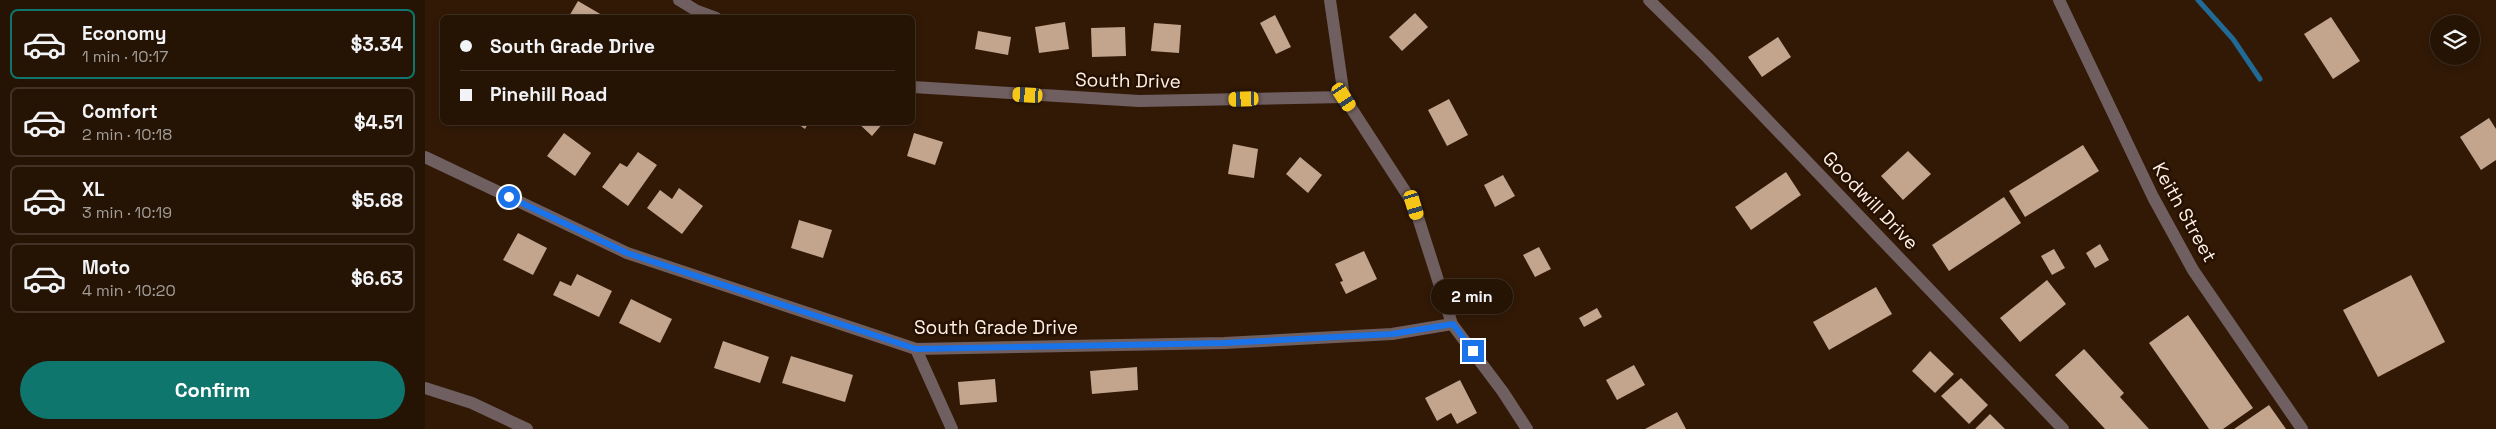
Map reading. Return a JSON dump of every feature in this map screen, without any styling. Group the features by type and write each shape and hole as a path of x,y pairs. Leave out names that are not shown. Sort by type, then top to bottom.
{"street":[{"path":"679,0 708,15"},
{"path":"1330,0 1344,97 1414,205 1453,324 1503,392 1527,429"},
{"name":"Goodwill Drive","path":"1649,0 1728,78 2063,429"},
{"name":"Keith Street","path":"2059,0 2153,197 2189,262 2302,429"},
{"name":"South Drive","path":"915,87 1139,101 1344,97"},
{"name":"South Grade Drive","path":"425,157 627,253 916,349 1224,343 1392,334 1453,324"},
{"path":"916,349 953,429"},
{"path":"425,388 472,403 527,429"}],"building":[{"path":"578,1 602,15 570,15"},
{"path":"1415,13 1428,27 1402,51 1389,37"},
{"path":"1275,15 1291,47 1276,54 1260,23"},
{"path":"2331,17 2360,61 2333,79 2304,34"},
{"path":"1065,22 1069,49 1039,53 1035,27"},
{"path":"1154,23 1181,25 1179,53 1151,51"},
{"path":"1125,27 1126,56 1092,57 1091,28"},
{"path":"978,31 1011,37 1008,55 975,49"},
{"path":"1778,37 1791,57 1762,77 1748,57"},
{"path":"1449,99 1468,135 1447,146 1428,110"},
{"path":"2489,118 2496,129 2496,160 2481,170 2460,137"},
{"path":"799,125 807,125 805,129"},
{"path":"860,125 881,125 872,136"},
{"path":"564,133 591,153 575,176 547,156"},
{"path":"914,133 943,142 935,165 907,156"},
{"path":"1233,144 1258,149 1254,178 1228,174"},
{"path":"2083,145 2099,171 2025,217 2009,191"},
{"path":"1908,151 1931,174 1903,200 1881,176"},
{"path":"638,152 657,165 628,206 602,187 620,163 627,167"},
{"path":"1300,157 1322,175 1308,193 1286,174"},
{"path":"1786,172 1801,195 1751,230 1735,207"},
{"path":"1503,175 1515,196 1495,207 1484,185"},
{"path":"679,188 703,206 682,234 647,208 660,190 672,199"},
{"path":"2004,197 2021,223 1949,271 1932,245"},
{"path":"799,220 832,230 823,258 791,248"},
{"path":"518,233 547,248 533,275 503,260"},
{"path":"2100,244 2109,260 2095,268 2086,253"},
{"path":"1539,247 1551,269 1535,277 1523,255"},
{"path":"2054,249 2065,268 2052,275 2041,256"},
{"path":"1364,251 1377,279 1346,294 1340,282 1343,281 1335,264"},
{"path":"577,274 612,291 599,317 553,295 560,281 571,286"},
{"path":"2411,275 2445,342 2378,377 2343,310"},
{"path":"2047,280 2066,304 2020,342 2000,318"},
{"path":"1876,287 1892,314 1829,350 1813,322"},
{"path":"631,299 672,319 660,343 619,323"},
{"path":"1597,308 1602,317 1584,327 1579,318"},
{"path":"2188,315 2253,408 2223,429 2209,429 2149,343"},
{"path":"723,341 769,357 760,383 714,368"},
{"path":"2084,349 2124,393 2120,397 2149,429 2105,429 2055,375"},
{"path":"1930,351 1954,374 1935,393 1912,371"},
{"path":"791,356 853,375 845,402 782,383"},
{"path":"1634,365 1645,385 1617,400 1606,380"},
{"path":"1137,367 1138,390 1092,394 1090,371"},
{"path":"1961,378 1988,405 1969,424 1941,396"},
{"path":"995,379 997,402 960,405 958,382"},
{"path":"1460,380 1477,413 1457,424 1451,413 1437,421 1425,398"},
{"path":"2269,405 2286,429 2234,429"},
{"path":"1677,412 1686,429 1645,429"},
{"path":"1990,414 2005,429 1975,429"}],"waterway":[{"path":"2198,0 2233,39 2260,79"}],"route":[{"path":"509,197 627,253 916,349 1224,343 1392,334 1453,324 1473,351"}]}
